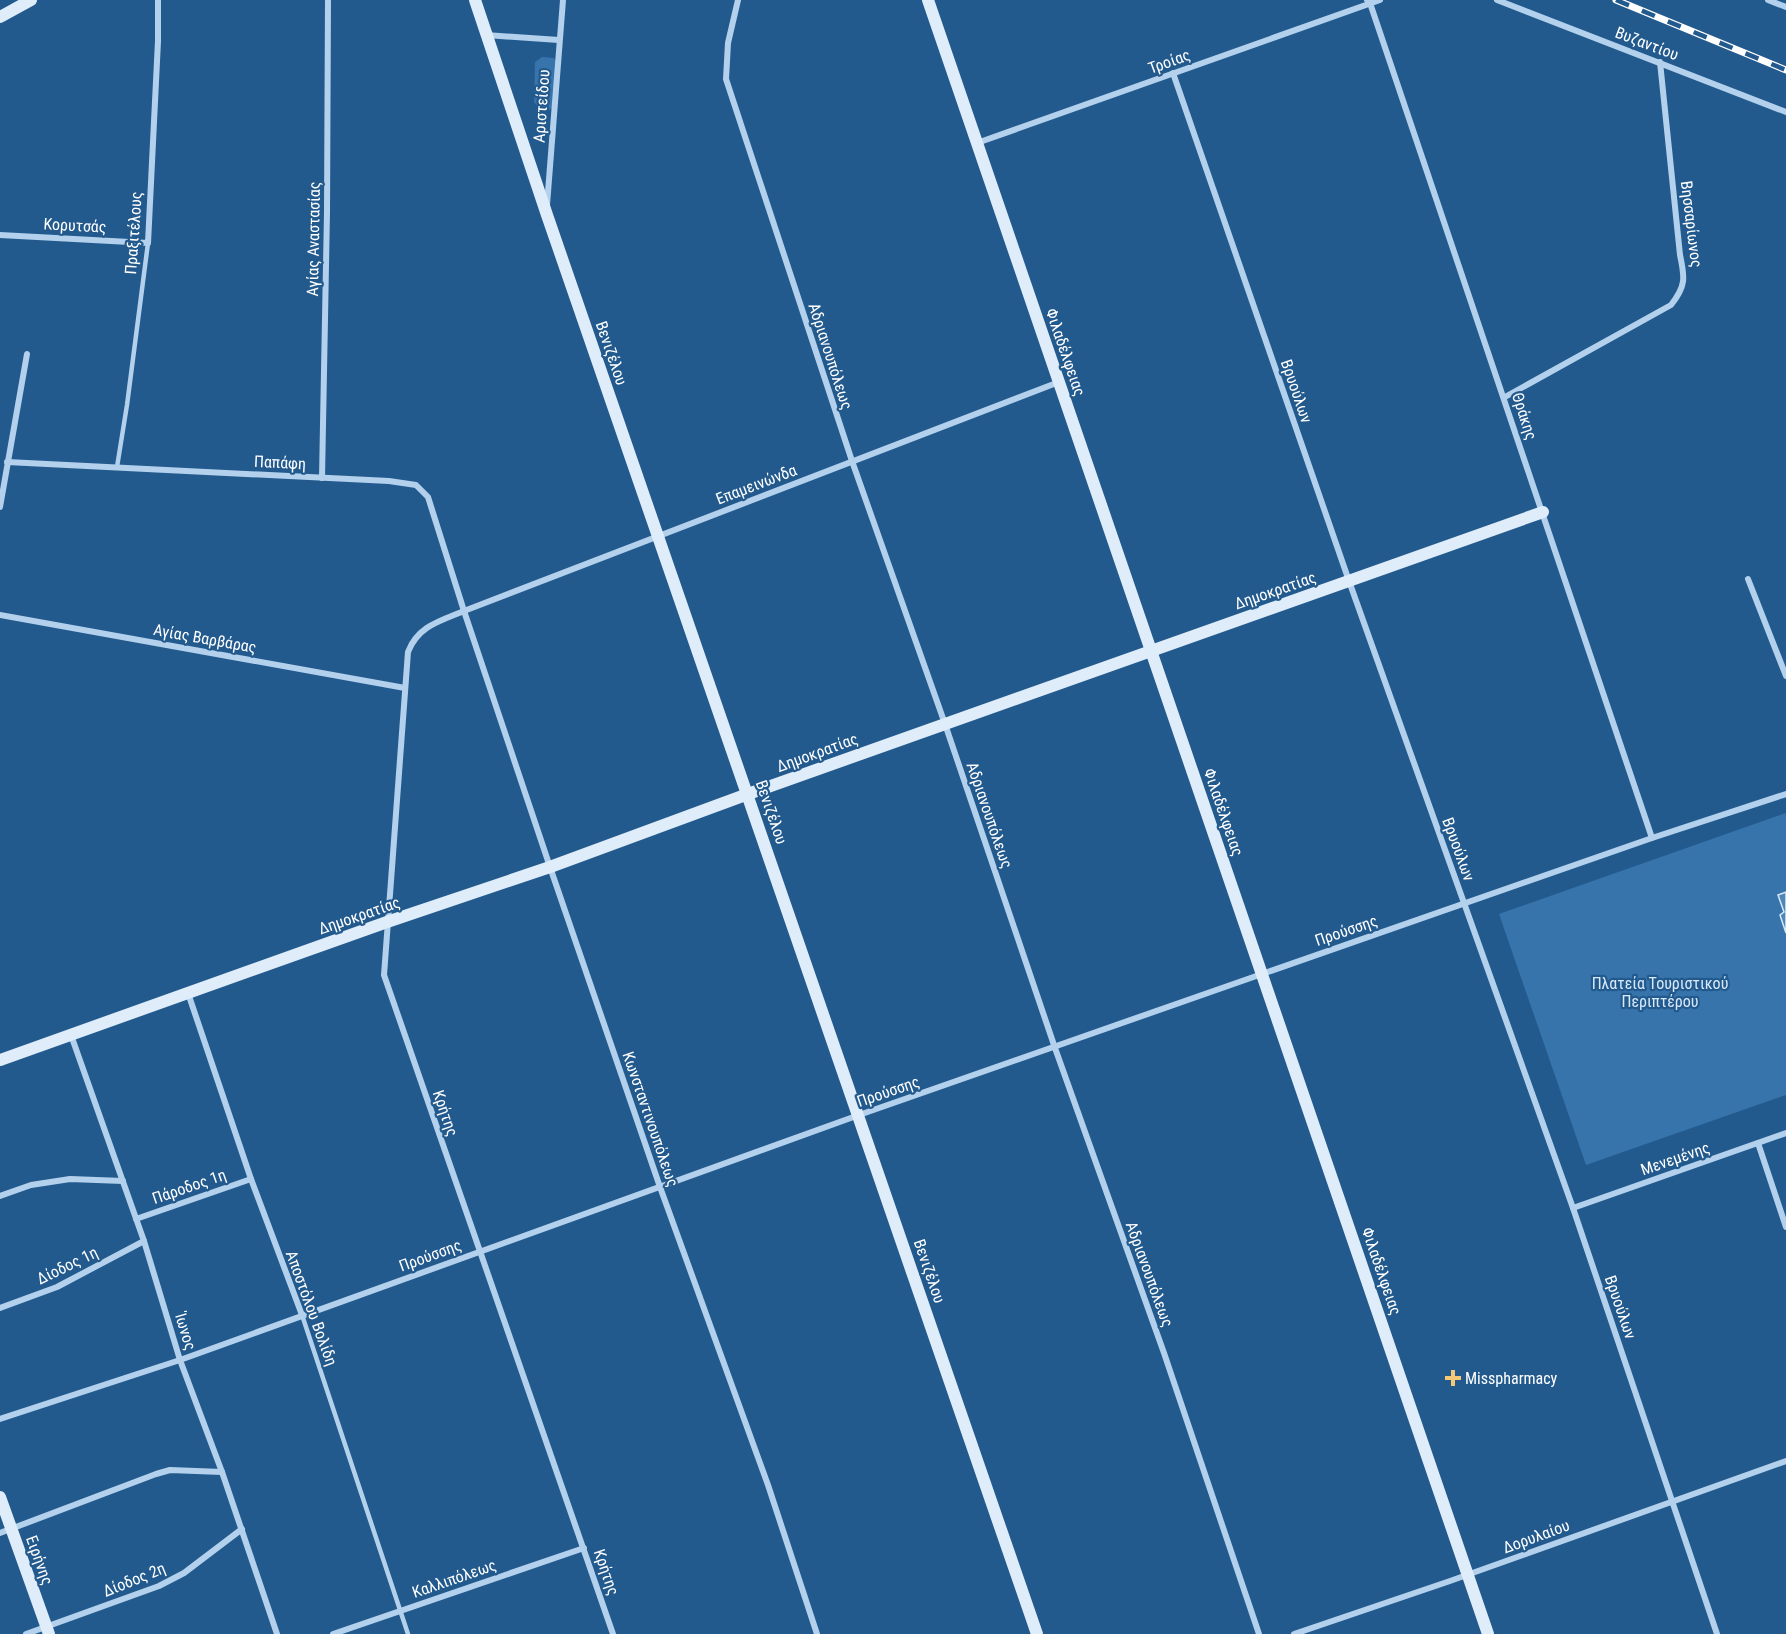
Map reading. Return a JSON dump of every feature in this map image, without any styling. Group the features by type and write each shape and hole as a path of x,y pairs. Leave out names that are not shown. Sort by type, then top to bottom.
{"street":[{"path":"0,17 31,0"},
{"name":"Πραξιτέλους","path":"148,243 158,0"},
{"name":"Αγίας Αναστασίας","path":"322,478 328,0"},
{"name":"Βενιζέλου","path":"475,0 547,215 1037,1634"},
{"name":"Αριστείδου","path":"547,215 562,0"},
{"name":"Αδριανουπόλεως","path":"738,0 728,43 726,79 852,461 945,724 1054,1048 1164,1353 1259,1634"},
{"name":"Φιλαδέλφειας","path":"928,0 1488,1634"},
{"path":"1368,2 1380,0"},
{"name":"Βυζαντίου","path":"1497,0 1786,112"},
{"path":"1768,0 1786,8"},
{"name":"Τροίας","path":"977,143 1368,2"},
{"name":"Θράκης","path":"1368,2 1652,838"},
{"path":"486,34 559,40"},
{"name":"Βησσαρίωνος","path":"1504,397 1671,305 1680,293 1685,277 1680,255 1660,62"},
{"name":"Βρυούλων","path":"1173,73 1348,581 1573,1208 1717,1634"},
{"name":"Κορυτσάς","path":"0,236 148,243"},
{"path":"0,507 27,354"},
{"name":"Επαμεινώνδα","path":"464,611 1059,382"},
{"name":"Παπάφη","path":"7,462 416,485 428,497 464,611"},
{"name":"Δημοκρατίας","path":"0,1060 387,922 550,867 748,794 1543,512"},
{"path":"1749,579 1786,676"},
{"name":"Κρήτης","path":"464,611 422,630 412,641 408,652 384,975 614,1634"},
{"name":"Κωνσταντινουπόλεως","path":"464,611 660,1187 764,1474 817,1634"},
{"name":"Αγίας Βαρβάρας","path":"0,615 405,688"},
{"name":"Προύσσης","path":"0,1419 180,1359 859,1115 1652,838 1786,794"},
{"name":"Αποστόλου Βολίδη","path":"188,993 251,1179 302,1315"},
{"name":"Ίωνος","path":"71,1035 144,1241 180,1359 222,1472 277,1634"},
{"name":"Μενεμένης","path":"1573,1208 1786,1133"},
{"path":"1758,1143 1786,1227"},
{"path":"0,1196 31,1185 70,1179 123,1181"},
{"name":"Πάροδος 1η","path":"136,1219 251,1179"},
{"name":"Δίοδος 1η","path":"0,1308 57,1287 144,1241"},
{"name":"Δορυλαίου","path":"1294,1634 1468,1575 1786,1461"},
{"path":"6,1531 170,1470 222,1472"},
{"name":"Ειρήνης","path":"0,1497 6,1531 48,1630"},
{"name":"Δίοδος 2η","path":"26,1634 48,1630 184,1574 242,1529"},
{"name":"Καλλιπόλεως","path":"333,1634 584,1548"}],"lane":[{"name":"Πραξιτέλους","path":"117,467 148,243"},
{"name":"Αποστόλου Βολίδη","path":"302,1315 408,1634"}],"green space":[{"path":"542,57 554,58 560,65 554,107 547,111 541,111 534,102 535,62"},
{"name":"Πλατεία Τουριστικού Περιπτέρου","path":"1786,813 1786,1095 1586,1165 1499,914"}],"building":[{"path":"1786,892 1786,933 1780,915 1784,912 1778,895"}],"railway":[{"path":"1616,0 1786,70"}],"place":[{"name":"Misspharmacy","path":"1453,1378"}]}
